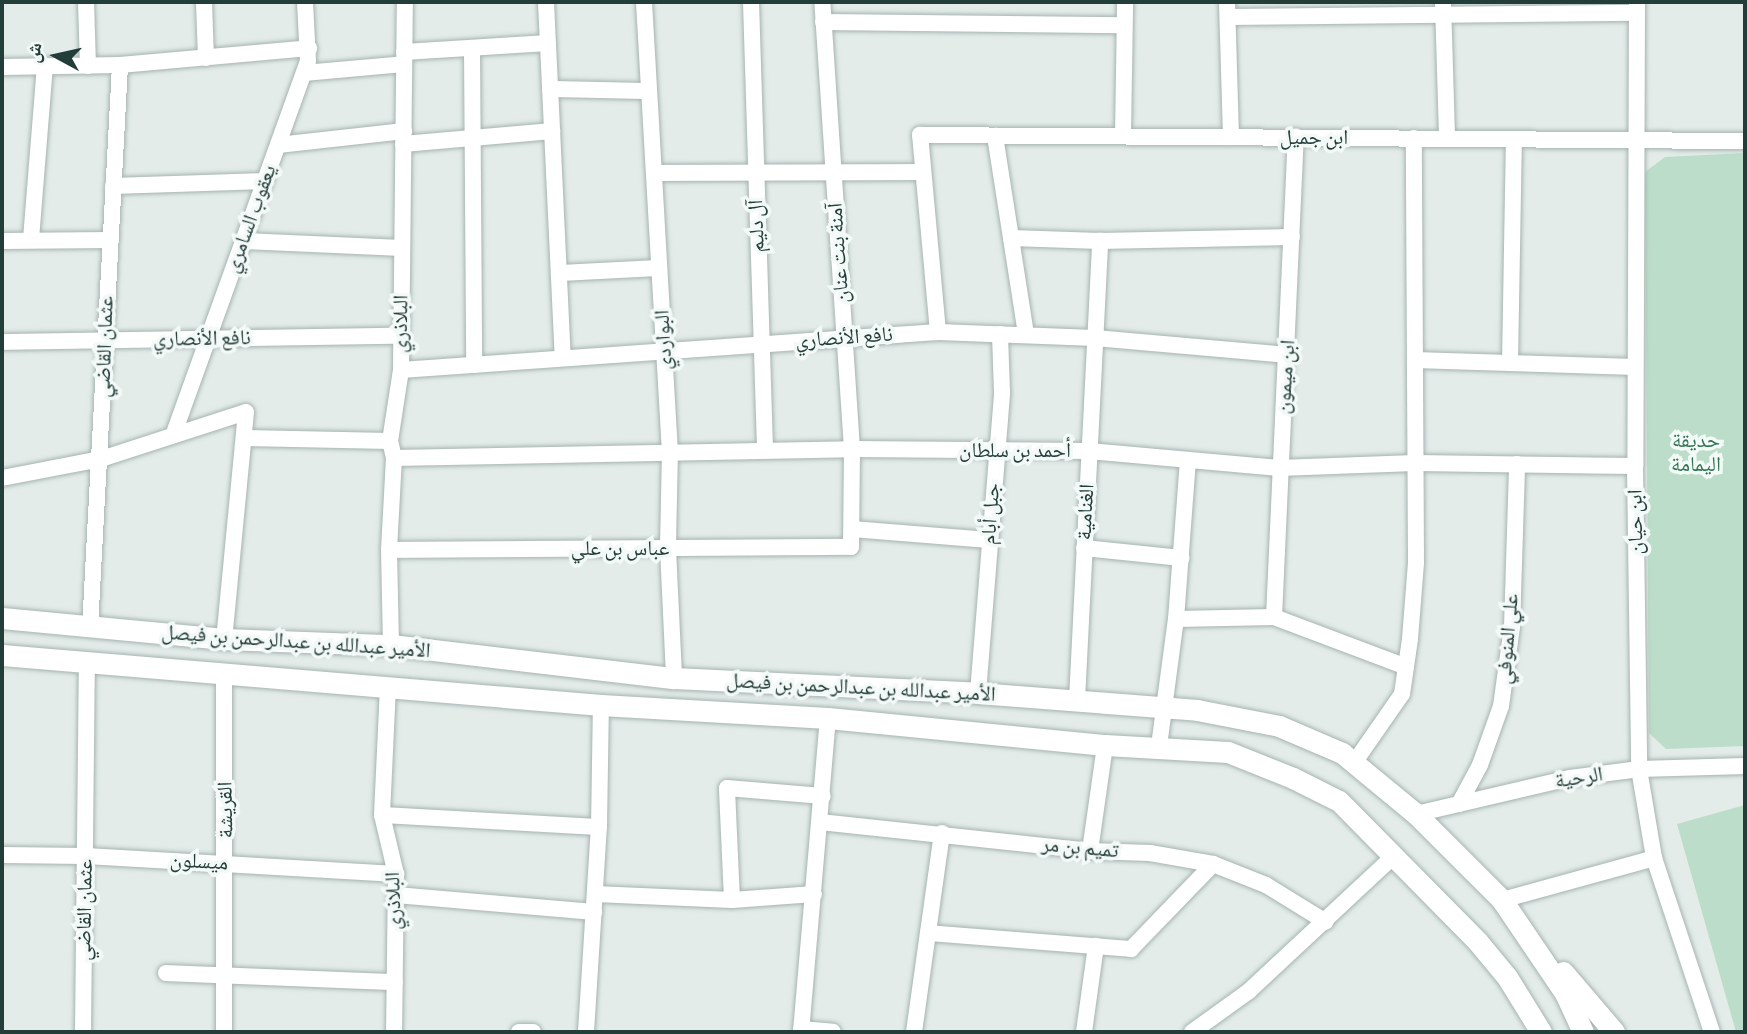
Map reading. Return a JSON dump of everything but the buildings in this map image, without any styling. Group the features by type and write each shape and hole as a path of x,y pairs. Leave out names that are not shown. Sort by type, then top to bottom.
{"main road":[{"name":"الأمير عبدالله بن عبدالرحمن بن فيصل","path":"2,618 224,639 391,645 674,678 978,693 1197,709 1279,726 1342,753 1354,762 1416,814 1502,900 1565,993 1583,1032"},
{"name":"الأمير عبدالله بن عبدالرحمن بن فيصل","path":"2,655 601,705 828,718 1105,745 1228,751 1339,801 1478,942 1522,998 1541,1032"},
{"path":"1502,900 1614,1032"}],"street":[{"path":"86,2 88,66"},
{"path":"204,2 206,58"},
{"name":"يعقوب السامري","path":"174,433 304,73 309,48 305,2"},
{"name":"البلاذري","path":"391,645 389,550 394,458 390,441 401,370 405,2"},
{"path":"546,2 563,358"},
{"name":"البواردي","path":"645,2 670,450 668,549 674,678"},
{"name":"آل دليم","path":"751,2 765,450"},
{"name":"آمنة بنت عنان","path":"822,2 852,449 852,547"},
{"path":"1123,136 1125,2"},
{"path":"1231,137 1228,9 1637,7"},
{"name":"ابن حيان","path":"1637,7 1635,466 1639,769 1654,858 1712,1032"},
{"path":"1443,8 1447,138"},
{"path":"823,22 1124,25"},
{"path":"304,73 472,48 548,43"},
{"path":"2,67 120,65 309,48"},
{"path":"472,48 474,365"},
{"name":"عثمان القاضي","path":"90,628 120,65"},
{"path":"31,239 45,66"},
{"path":"550,89 649,91"},
{"path":"278,145 403,137 472,138 552,131"},
{"name":"ابن جميل","path":"938,332 920,135 1745,141"},
{"path":"995,135 1026,335"},
{"name":"ابن ميمون","path":"1274,617 1296,138"},
{"path":"1354,762 1402,694 1406,667 1416,562 1414,138"},
{"path":"1510,363 1514,139"},
{"path":"654,173 923,172"},
{"path":"113,186 265,181"},
{"path":"1010,238 1100,241 1292,237"},
{"path":"2,241 110,240"},
{"path":"243,240 402,248"},
{"name":"الغنامية","path":"1077,700 1100,241"},
{"path":"559,273 659,268"},
{"name":"نافع الأنصاري","path":"401,370 938,332 1095,338 1288,355"},
{"name":"جبل أبام","path":"978,693 1002,392 1000,334"},
{"name":"نافع الأنصاري","path":"2,342 401,335"},
{"path":"1415,359 1635,367"},
{"path":"2,478 101,458 246,412 224,639"},
{"path":"245,438 390,441"},
{"name":"أحمد بن سلطان","path":"394,458 670,450 852,449 1089,451 1279,468 1415,463 1635,466"},
{"path":"1158,746 1176,619 1188,460"},
{"name":"علي المنوفي","path":"1459,804 1480,765 1501,706 1512,627 1517,464"},
{"path":"852,529 989,540"},
{"name":"عباس بن علي","path":"389,550 852,547"},
{"path":"1084,548 1181,558"},
{"path":"1176,619 1274,617 1406,667"},
{"name":"عثمان القاضي","path":"83,1032 87,661"},
{"name":"القريشة","path":"224,673 224,1032"},
{"name":"البلاذري","path":"387,687 382,814 396,874 394,1032"},
{"path":"586,1032 599,827 601,705"},
{"path":"828,718 801,1031 833,1032"},
{"path":"1090,851 1105,745"},
{"name":"الرحية","path":"1416,814 1570,778 1639,769 1745,766"},
{"path":"732,900 727,788 822,796"},
{"path":"382,814 599,827"},
{"name":"تميم بن مر","path":"820,822 1090,851 1150,853 1213,864 1266,885 1326,922"},
{"path":"914,1032 942,833"},
{"name":"ميسلون","path":"2,855 86,856 396,874"},
{"path":"1192,1032 1249,991 1394,856"},
{"path":"1502,900 1654,858"},
{"path":"928,933 1131,948 1213,864"},
{"path":"595,894 732,900 814,894"},
{"path":"396,895 594,912"},
{"path":"1084,1032 1096,946"},
{"path":"166,973 225,973 395,982"},
{"path":"519,1032 533,1032"}],"green space":[{"name":"حديقة اليمامة","path":"1745,153 1745,746 1666,749 1649,733 1645,172 1665,157"},
{"path":"1745,805 1745,1032 1736,1032 1677,824"}]}
